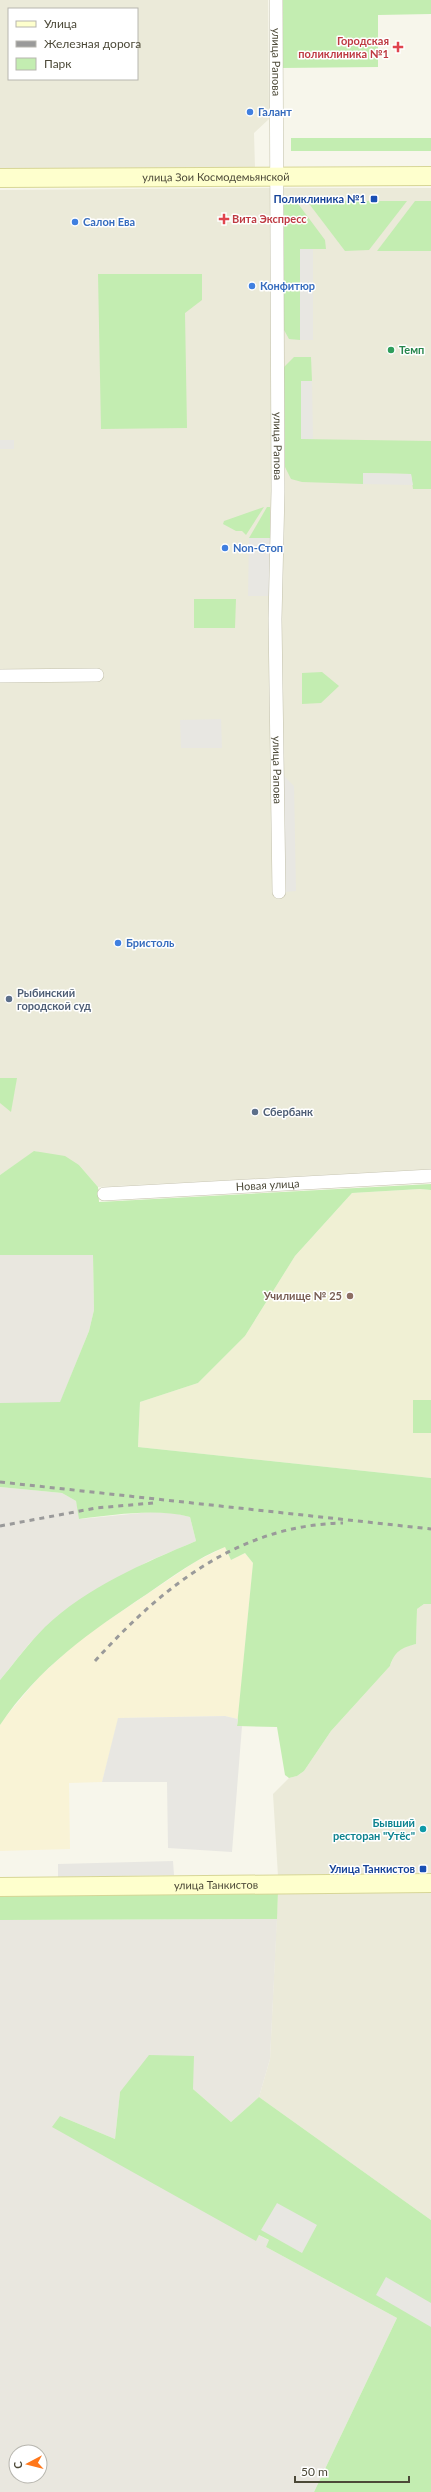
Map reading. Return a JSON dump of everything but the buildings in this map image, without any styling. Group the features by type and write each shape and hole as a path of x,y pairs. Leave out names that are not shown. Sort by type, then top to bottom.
{"street":[{"name":"улица Рапова","path":"276,0 278,177 278,491 275,619 279,892"},
{"name":"улица Зои Космодемьянской","path":"0,178 431,176"},
{"path":"0,676 97,675"},
{"name":"Новая улица","path":"104,1194 431,1176"},
{"name":"улица Танкистов","path":"0,1887 431,1883"}],"shaded area":[{"path":"0,0 268,0 269,119 254,133 255,168 0,169"},
{"path":"431,188 431,1169 98,1187 79,1165 35,1151 0,1175 0,190"},
{"path":"300,249 313,249 313,340 300,340"},
{"path":"301,381 312,381 313,439 301,439"},
{"path":"0,440 14,440 14,449 0,449"},
{"path":"363,473 411,474 413,485 363,484"},
{"path":"249,538 272,538 271,596 248,596"},
{"path":"221,719 222,748 181,748 180,720"},
{"path":"282,774 294,786 296,891 284,892"},
{"name":"Училище № 25","path":"420,1189 431,1190 431,1478 138,1447 140,1402 198,1383 245,1336 295,1256 352,1193"},
{"path":"0,1255 93,1255 94,1310 89,1331 60,1403 0,1403"},
{"path":"0,1487 62,1493 76,1501 80,1519 151,1512 174,1513 190,1517 196,1541 149,1561 100,1588 65,1611 29,1644 0,1680"},
{"path":"225,1547 231,1560 245,1553 253,1563 238,1719 225,1716 119,1718 102,1782 69,1783 70,1849 0,1851 0,1725 3,1720 39,1677 82,1638 195,1562"},
{"path":"424,1604 431,1604 431,1873 278,1876 273,1794 289,1778 297,1776 304,1771 331,1731 390,1666 394,1656 400,1648 416,1644 417,1609"},
{"path":"225,1716 238,1719 237,1726 242,1726 232,1852 168,1848 167,1782 102,1782 118,1718"},
{"path":"173,1861 174,1875 58,1877 58,1864"},
{"path":"278,1892 431,1892 431,2220 259,2097 270,2059"},
{"path":"277,1919 270,2059 259,2097 231,2122 193,2089 120,2092 115,2139 60,2116 256,2240 259,2235 270,2241 266,2247 397,2318 314,2492 0,2492 0,1920"},
{"path":"277,2203 317,2225 302,2253 261,2230"},
{"path":"386,2277 431,2303 431,2327 376,2295"}],"green space":[{"path":"281,0 431,0 431,14 378,15 378,67 281,68"},
{"path":"291,138 431,138 431,151 291,151"},
{"path":"283,201 296,201 325,240 326,249 300,249 300,340 289,339 284,330"},
{"path":"307,201 407,201 369,250 345,251"},
{"path":"415,201 431,201 431,251 377,251"},
{"path":"98,274 202,274 202,300 185,313 187,428 101,429"},
{"path":"294,357 311,357 312,381 301,381 301,439 431,441 431,489 413,489 411,474 363,473 363,484 302,482 291,479 285,467 284,367"},
{"path":"264,507 246,535 242,531 236,531 223,524 224,521"},
{"path":"267,507 270,507 270,538 249,538"},
{"path":"194,599 236,599 235,628 194,628"},
{"path":"322,672 339,686 321,703 302,704 302,673"},
{"path":"0,1078 17,1078 11,1112 0,1103"},
{"path":"34,1151 65,1156 79,1165 98,1187 99,1202 431,1184 431,1190 420,1189 352,1193 295,1256 245,1336 198,1383 140,1402 138,1447 431,1478 431,1604 424,1604 417,1609 416,1644 402,1649 396,1654 390,1666 331,1731 304,1771 297,1776 289,1778 285,1775 277,1727 237,1726 253,1563 245,1553 231,1560 225,1547 185,1568 105,1622 67,1652 31,1685 0,1725 0,1680 45,1627 79,1600 117,1577 136,1567 196,1541 190,1517 163,1513 135,1513 79,1519 76,1501 62,1493 0,1487 0,1403 60,1402 89,1331 94,1310 93,1255 0,1255 0,1175"},
{"path":"413,1400 431,1400 431,1433 413,1433"},
{"path":"278,1892 277,1919 0,1920 0,1896"},
{"path":"149,2055 194,2056 193,2089 231,2122 259,2097 431,2220 431,2492 314,2492 397,2318 266,2247 269,2240 259,2235 256,2241 52,2127 60,2116 115,2139 120,2092"}],"railway":[{"path":"0,1482 431,1529"},
{"path":"0,1526 96,1508 153,1503"},
{"path":"95,1661 147,1608 175,1585 205,1565 236,1548 270,1535 305,1526 343,1523"}],"place":[{"name":"Городская поликлиника №1","path":"398,47"},
{"name":"Галант","path":"250,112"},
{"name":"Поликлиника №1","path":"374,199"},
{"name":"Вита Экспресс","path":"224,219"},
{"name":"Салон Ева","path":"75,222"},
{"name":"Конфитюр","path":"252,286"},
{"name":"Темп","path":"391,350"},
{"name":"Non-Стоп","path":"225,548"},
{"name":"Бристоль","path":"118,943"},
{"name":"Рыбинский городской суд","path":"9,999"},
{"name":"Сбербанк","path":"255,1112"},
{"name":"Училище № 25","path":"350,1296"},
{"name":"Бывший ресторан \"Утёс\"","path":"423,1829"},
{"name":"Улица Танкистов","path":"423,1869"}]}
